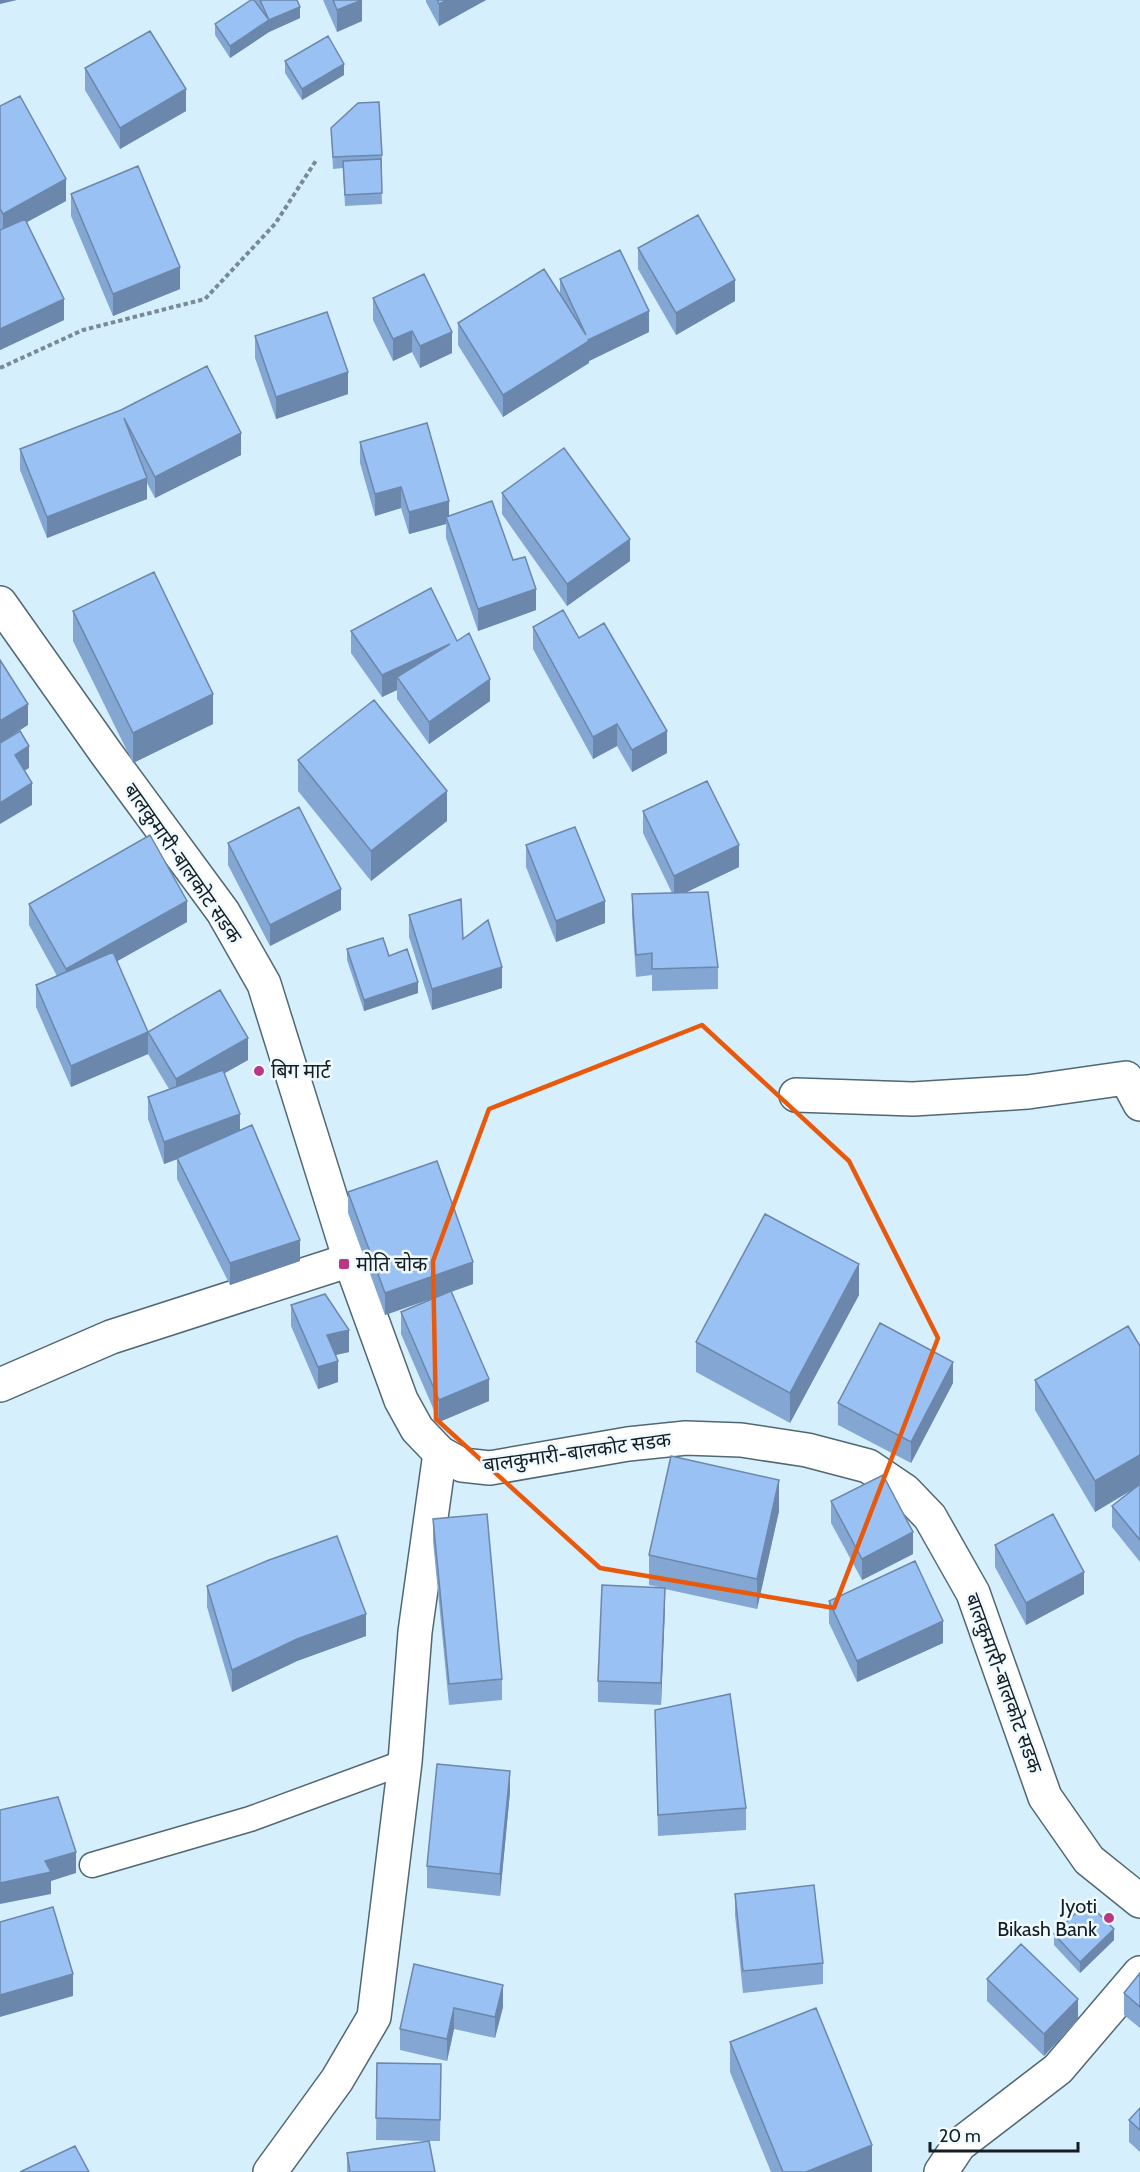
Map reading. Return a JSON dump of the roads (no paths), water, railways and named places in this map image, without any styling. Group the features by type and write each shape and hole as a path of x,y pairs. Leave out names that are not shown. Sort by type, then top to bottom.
{"street":[{"name":"बालकुमारी-बालकोट सडक","path":"0,603 106,753 223,912 264,984 350,1260 401,1401 417,1429 440,1453 462,1466 490,1468 628,1444 686,1437 741,1440 807,1450 868,1466 905,1491 930,1516 973,1593 1045,1797 1089,1860 1140,1901"},
{"path":"795,1095 913,1099 1028,1092 1126,1078 1140,1104"},
{"path":"0,1385 111,1337 350,1260"},
{"path":"270,2172 337,2080 374,2017 405,1762 415,1632 440,1453"},
{"path":"941,2172 959,2145 1058,2069 1140,1973"}],"lane":[{"path":"92,1865 250,1820 405,1762"}],"place":[{"name":"बिग मार्ट","path":"259,1071"},
{"name":"मोति चोक","path":"344,1264"},
{"name":"Jyoti Bikash Bank","path":"1109,1918"}]}
